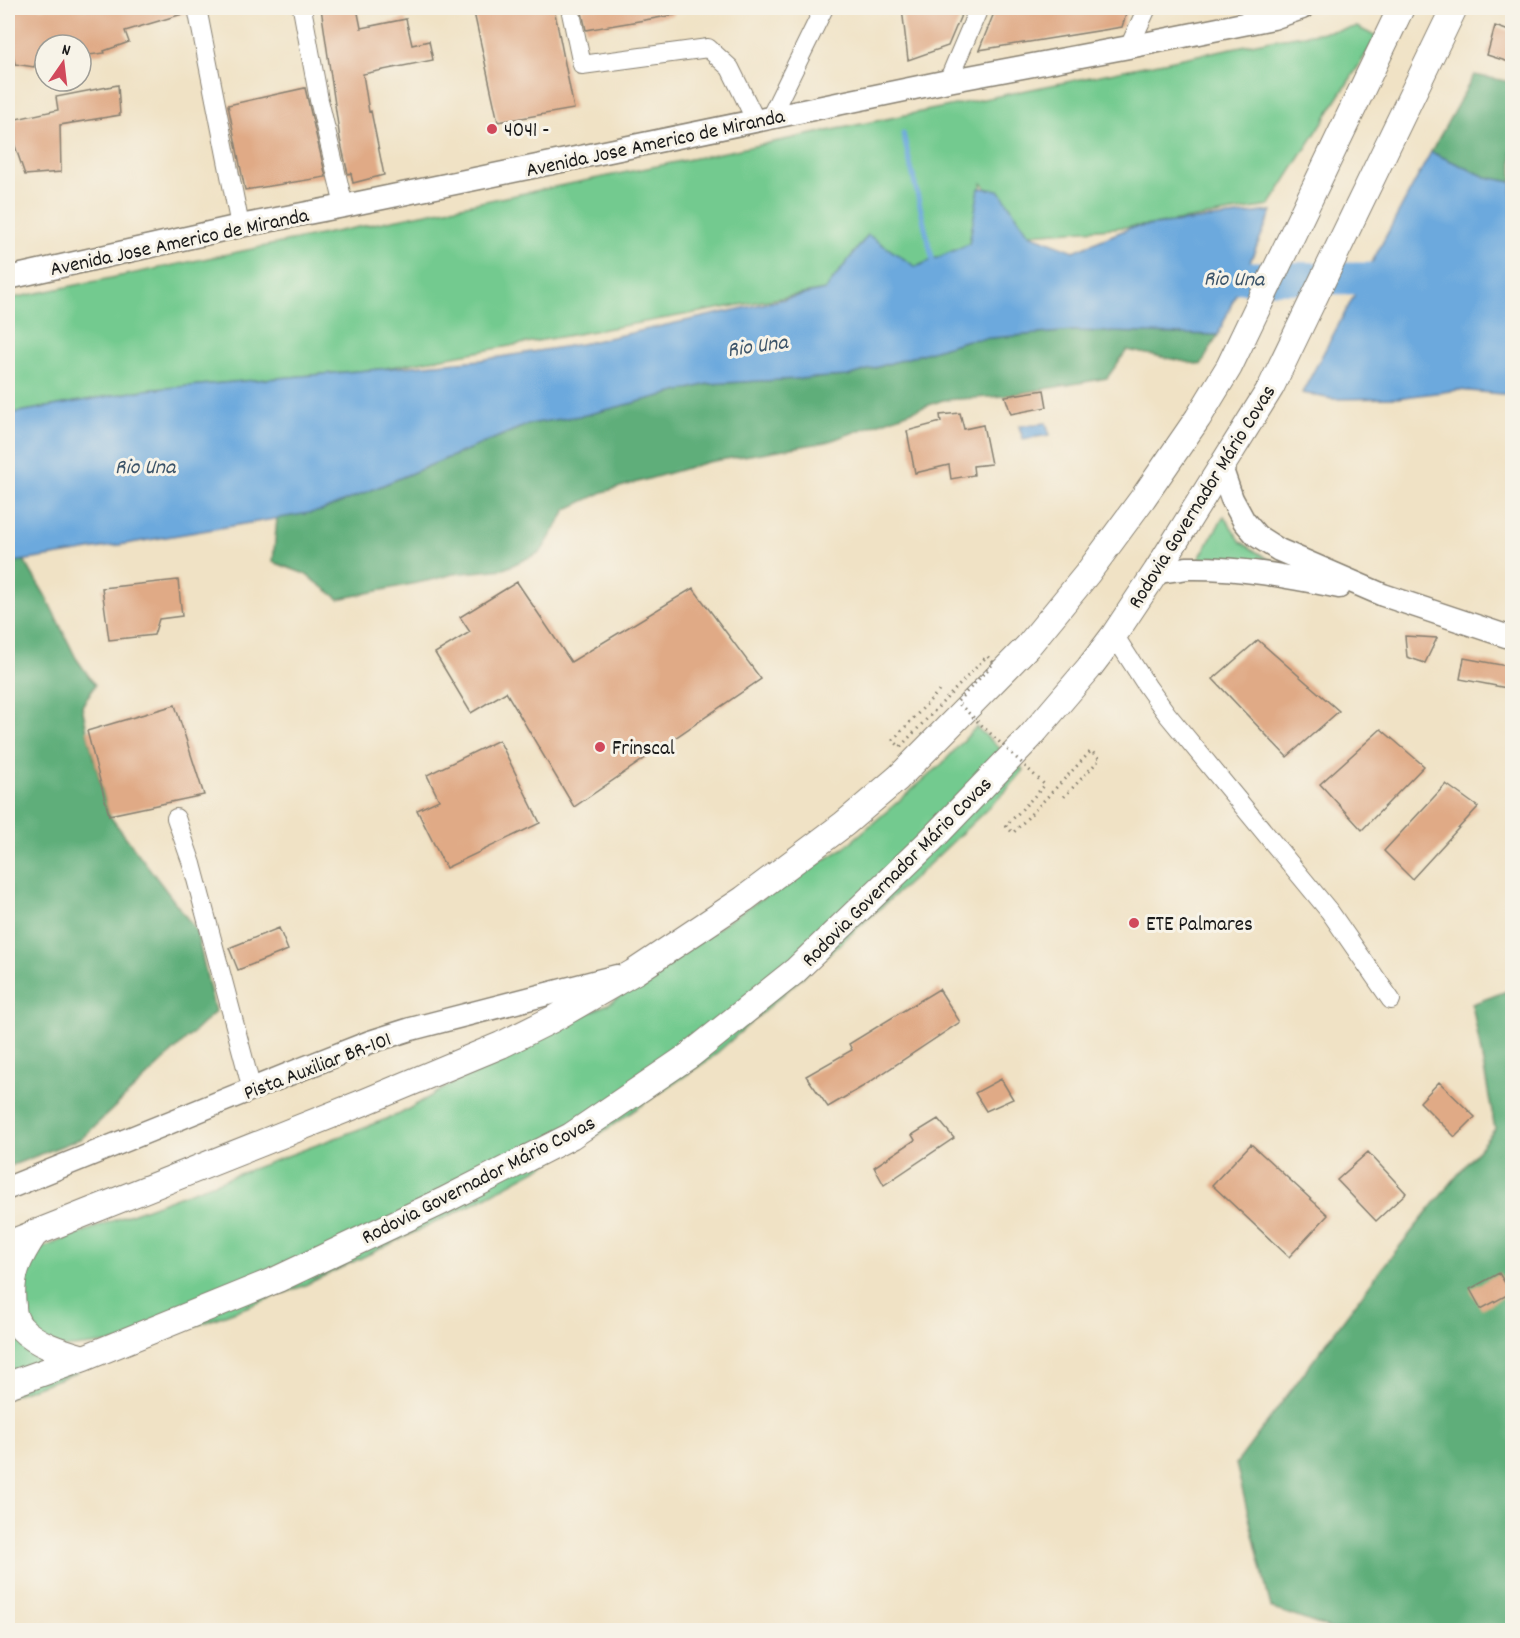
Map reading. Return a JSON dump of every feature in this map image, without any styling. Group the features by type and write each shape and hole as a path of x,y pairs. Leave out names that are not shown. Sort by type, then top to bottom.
{"highway":[{"name":"Rodovia Governador Mário Covas","path":"8,1244 368,1101 501,1045 553,1019 636,971 744,899 844,824 898,778 1028,646 1087,574 1198,418 1228,367 1401,8"},
{"name":"Rodovia Governador Mário Covas","path":"8,1386 84,1358 278,1279 443,1201 570,1136 690,1055 795,971 930,841 1030,737 1114,635 1271,387 1454,8"},
{"path":"36,1232 23,1251 14,1273 11,1290 13,1312 20,1327 33,1337 50,1347 84,1358"}],"main road":[{"name":"Avenida Jose Americo de Miranda","path":"8,278 240,226 948,81 1273,18 1302,8"},
{"path":"1221,467 1232,499 1244,521 1257,536 1279,550 1383,596 1512,638"},
{"path":"1156,572 1187,568 1233,570 1383,596"},
{"name":"Pista Auxiliar BR-101","path":"8,1188 359,1047 411,1029 636,971"}],"street":[{"path":"197,8 240,226"},
{"path":"302,8 319,100 344,206"},
{"path":"570,8 582,65 708,48 730,68 763,120 824,8"},
{"path":"948,81 979,8"},
{"path":"1129,47 1148,8"},
{"path":"1114,635 1167,714 1330,912 1391,1000"},
{"path":"176,818 192,864 252,1090"}],"path":[{"path":"939,692 893,740 900,747 987,656 994,663 957,702 1045,784 1006,826 1013,833 1091,751 1100,759 1061,800"}],"green space":[{"path":"1357,27 1377,37 1269,206 1153,225 1029,234 982,183 969,244 916,267 868,235 825,290 380,369 144,390 8,414 8,299 1271,40"},
{"path":"1474,75 1512,82 1512,182 1486,177 1431,152"},
{"path":"1073,331 1218,335 1201,365 1127,350 1107,378 1005,396 943,400 827,442 708,462 603,492 567,509 541,552 504,569 453,574 339,599 305,574 273,562 277,518 321,511 529,424 586,415 708,384 848,376 968,340"},
{"path":"1224,516 1241,542 1266,558 1296,570 1195,565"},
{"path":"24,560 45,595 76,658 95,685 82,706 109,815 196,930 215,1012 82,1138 8,1167 8,563"},
{"path":"976,727 1024,770 1005,792 922,871 710,1059 589,1141 471,1205 303,1286 166,1337 36,1351 17,1280 34,1251 400,1114 513,1048 610,1003 742,911 844,848 942,764"},
{"path":"1512,989 1512,1630 1334,1630 1271,1608 1236,1464 1382,1268 1495,1129 1472,1004"},
{"path":"8,1261 15,1331 33,1354 50,1368 78,1372 8,1397"}],"water":[{"path":"1431,152 1486,177 1512,182 1512,395 1458,390 1397,398 1332,399 1302,393"},
{"name":"Rio Una","path":"979,188 999,190 1029,234 1074,251 1130,228 1272,211 1218,335 1073,331 968,340 848,376 708,384 586,415 529,424 321,511 8,563 8,414 144,390 481,360 581,344 825,290 868,235 916,267 969,244"},
{"path":"1046,423 1050,435 1023,439 1019,426"}],"building":[{"path":"8,8 186,8 186,13 125,31 129,42 104,51 105,53 93,54 93,33 33,33 33,67 15,64 13,54 8,56"},
{"path":"321,8 357,8 361,28 406,19 412,45 429,41 433,60 363,74 369,112 371,111 384,175 353,183 351,173 348,174 340,139"},
{"path":"473,8 554,8 574,109 498,122"},
{"path":"581,8 674,8 674,15 586,30"},
{"path":"902,8 964,8 948,46 908,60"},
{"path":"996,8 1128,8 1122,27 979,50"},
{"path":"1495,26 1512,32 1512,63 1487,55"},
{"path":"118,85 120,115 60,125 61,172 25,175 13,140 16,119 58,110 56,97 93,93 93,90"},
{"path":"305,88 326,177 245,190 228,105"},
{"path":"1044,390 1047,407 1011,414 1005,396"},
{"path":"960,413 964,429 983,425 991,464 973,466 974,475 951,479 949,465 915,473 907,431 941,422 940,415"},
{"path":"178,580 182,616 159,619 154,635 109,640 102,588"},
{"name":"Frinscal","path":"517,582 571,662 693,588 761,679 574,807 506,692 471,713 435,653 470,632 460,617"},
{"path":"1405,636 1437,638 1425,663 1407,657"},
{"path":"1258,640 1339,711 1287,757 1213,679"},
{"path":"1464,658 1512,667 1512,689 1460,679"},
{"path":"175,705 204,795 109,815 87,731"},
{"path":"1381,729 1424,766 1362,830 1320,784"},
{"path":"499,740 540,823 446,868 417,810 439,800 427,775"},
{"path":"1446,784 1478,807 1412,879 1384,851"},
{"path":"279,928 288,950 238,970 229,948"},
{"path":"939,989 960,1022 828,1107 806,1076 852,1050 849,1044"},
{"path":"1001,1079 1013,1099 986,1111 975,1093"},
{"path":"1439,1082 1475,1117 1455,1137 1420,1102"},
{"path":"938,1119 954,1138 884,1185 874,1167 915,1140 912,1135"},
{"path":"1251,1144 1328,1215 1289,1257 1212,1185"},
{"path":"1368,1152 1406,1193 1376,1221 1337,1180"},
{"path":"1499,1273 1511,1293 1481,1309 1470,1289"}],"waterway":[{"path":"903,133 934,266"},
{"name":"Rio Una","path":"1199,277 1408,279"}],"place":[{"name":"4041 -","path":"492,129"},
{"name":"Frinscal","path":"600,747"},
{"name":"ETE Palmares","path":"1134,923"}]}
